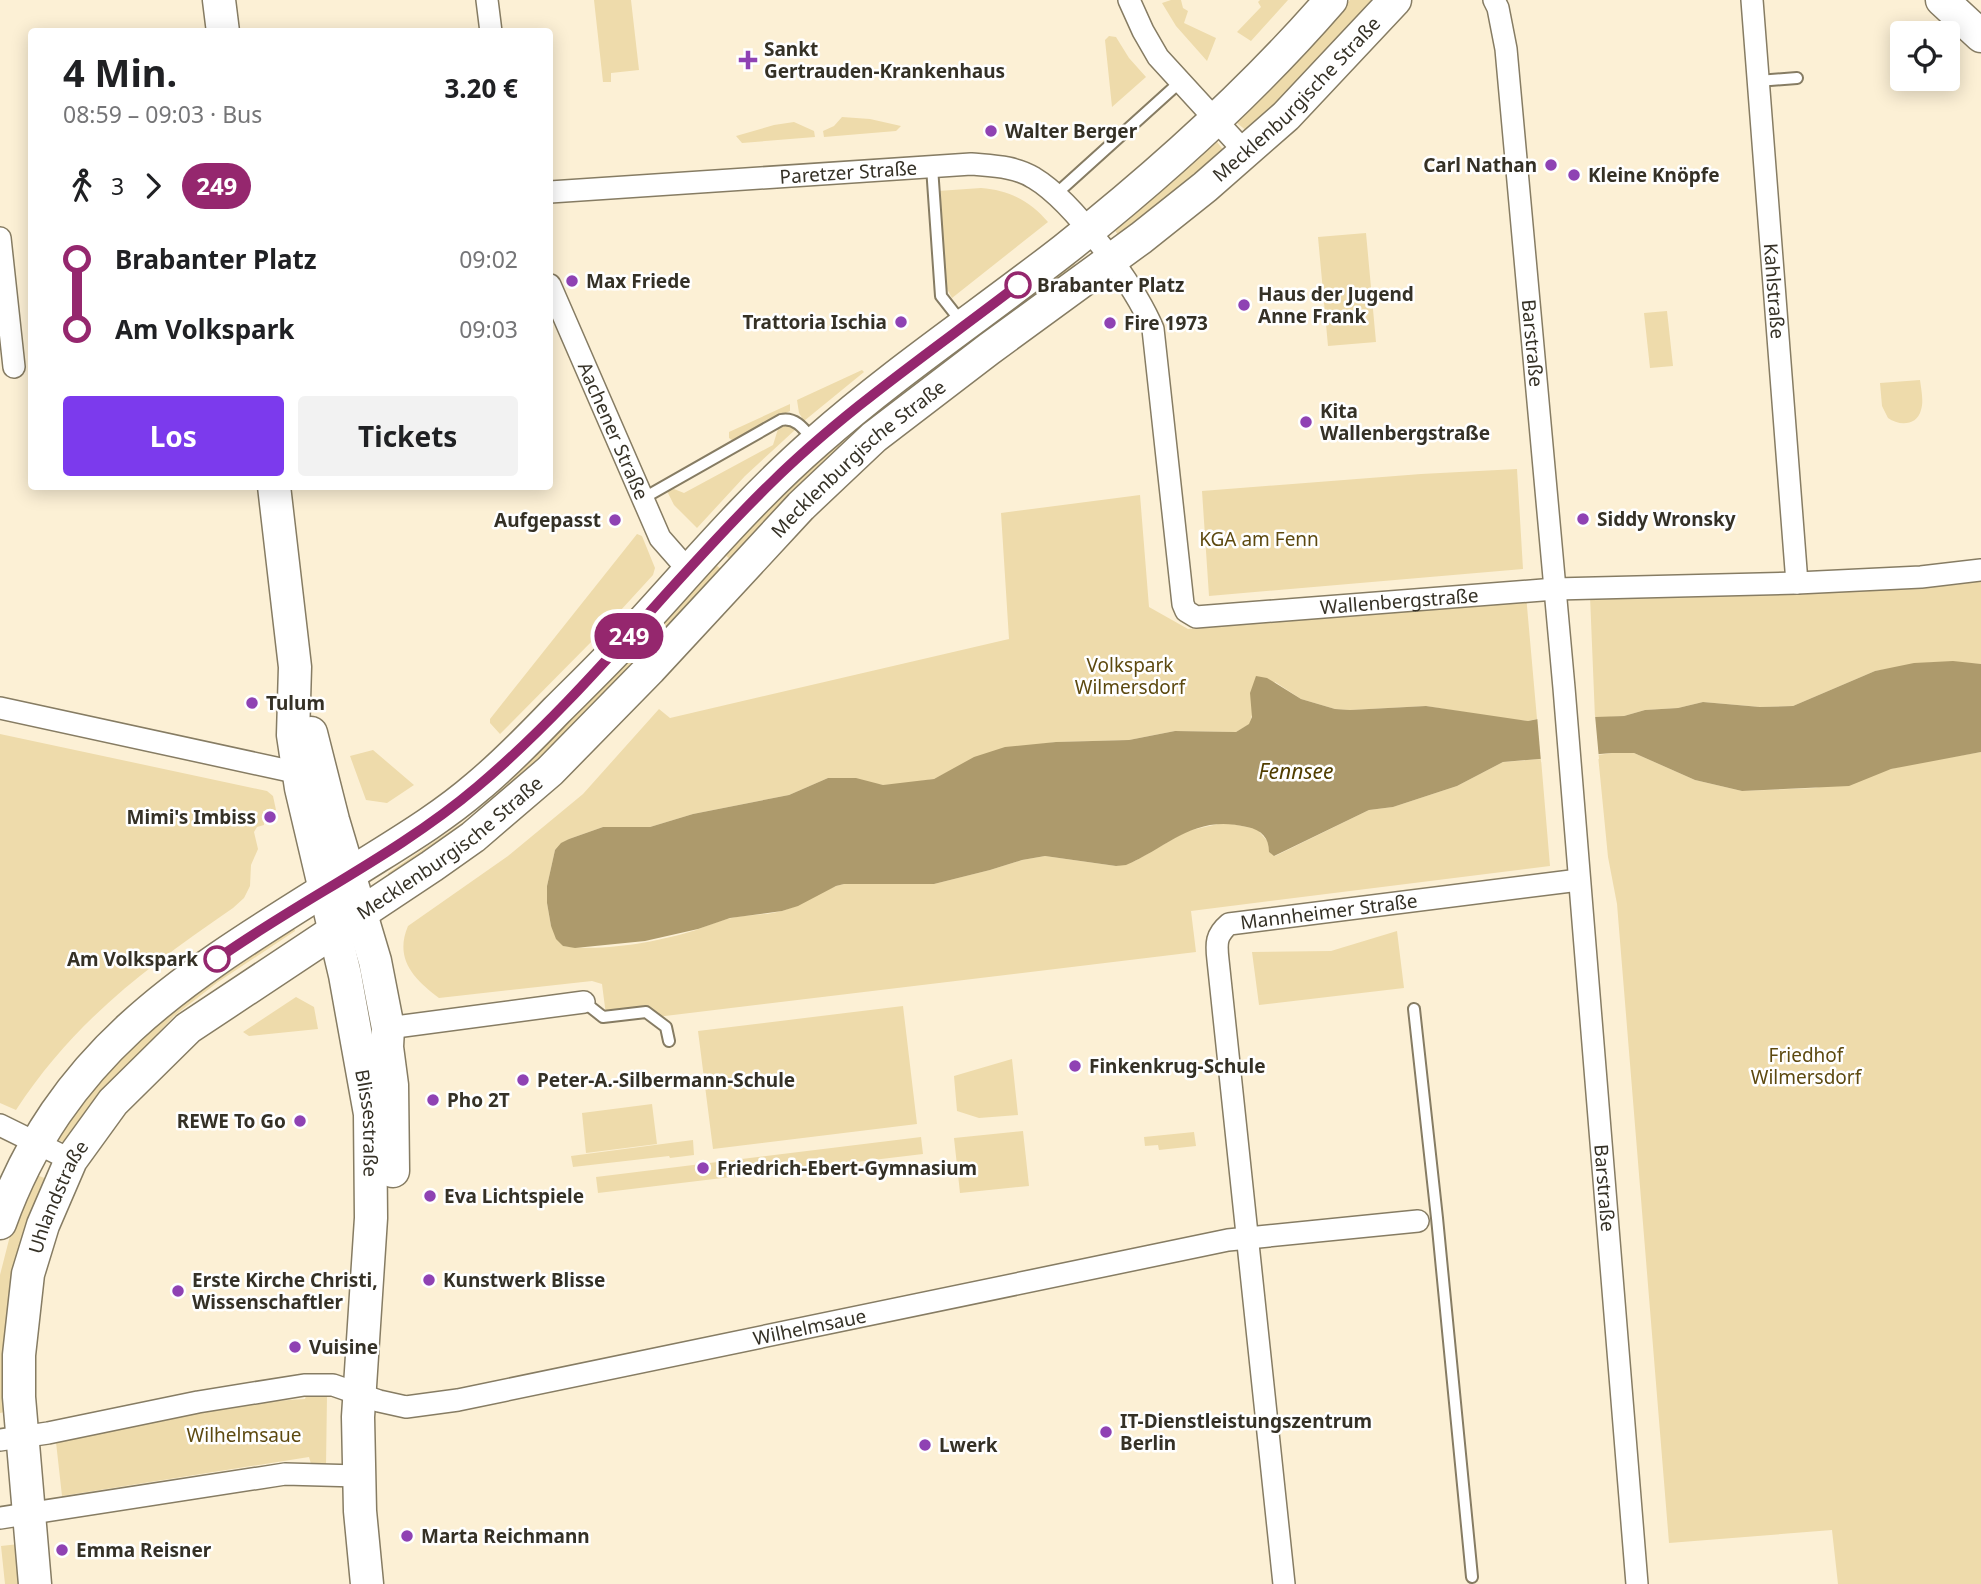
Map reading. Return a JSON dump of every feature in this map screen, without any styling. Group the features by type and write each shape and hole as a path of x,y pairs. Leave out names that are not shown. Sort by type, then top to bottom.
{"main road":[{"path":"219,0 222,28"},
{"name":"Mecklenburgische Straße","path":"337,882 437,818 477,788 622,644 772,482 849,413 1088,231 1216,120 1271,66 1331,0"},
{"name":"Mecklenburgische Straße","path":"334,931 473,837 550,771 650,669 801,506 874,437 1111,260 1246,153 1338,62 1395,0"},
{"path":"1942,0 1981,36"},
{"name":"Blissestraße","path":"274,490 295,667 330,809 337,882 334,931 357,1032 370,1114 369,1397 388,1584"},
{"name":"Blissestraße","path":"295,667 293,735 299,773 337,882 361,914 375,961 388,1028 387,1047 393,1109 393,1197 358,1476 367,1584"},
{"path":"0,1223 35,1143 57,1108 83,1075 128,1028 188,979 337,882"},
{"name":"Uhlandstraße","path":"35,1584 15,1517 11,1439 28,1274 43,1225 71,1160 113,1102 181,1034 214,1009 334,931"}],"street":[{"path":"487,0 490,28"},
{"path":"1129,0 1153,48 1180,82 1246,153"},
{"name":"Barstraße","path":"1494,0 1506,49 1564,688 1637,1584"},
{"name":"Kahlstraße","path":"1752,0 1797,583"},
{"name":"Paretzer Straße","path":"553,192 971,164 1014,170 1034,178 1056,194 1111,260"},
{"path":"0,238 15,367"},
{"name":"Wallenbergstraße","path":"1111,260 1144,308 1153,329 1182,604 1191,615 1203,617 1555,589 1797,583 1922,577 1981,570"},
{"name":"Aachener Straße","path":"553,292 660,538 689,571"},
{"path":"0,708 299,773"},
{"name":"Mannheimer Straße","path":"1284,1584 1216,942 1220,932 1229,924 1579,880"},
{"path":"388,1028 584,1002"},
{"path":"0,1125 71,1160"},
{"path":"1248,1237 1428,1219"},
{"name":"Wilhelmsaue","path":"11,1439 198,1402 304,1385 333,1385 406,1406 458,1400 1248,1237"},
{"path":"15,1517 285,1474 358,1476"}],"lane":[{"path":"1758,81 1797,78"},
{"path":"1056,194 1180,82"},
{"path":"932,167 940,296 964,326"},
{"path":"642,499 781,420 797,422 815,443"},
{"path":"584,1002 603,1017 646,1013 666,1027 669,1041"},
{"path":"1414,1009 1428,1219 1472,1577"}],"green space":[{"path":"594,0 631,0 639,70 611,73 611,82 603,82"},
{"path":"1181,0 1183,8 1188,11 1184,23 1216,38 1207,61 1176,26 1162,3"},
{"path":"1288,0 1251,41 1237,32 1261,7 1258,2"},
{"path":"1350,0 1377,0 1248,132 1237,123 1237,120"},
{"path":"1109,36 1116,37 1129,58 1146,77 1112,107 1105,40"},
{"path":"842,117 870,119 901,126 896,131 824,137 823,131 834,126"},
{"path":"794,122 814,131 815,137 742,143 736,136 774,125"},
{"path":"1213,142 1217,142 1225,152 1118,235 1114,229"},
{"name":"Brabanter Platz","path":"981,188 1001,191 1018,198 1034,208 1048,222 952,298 946,287 938,191"},
{"path":"1366,233 1376,342 1328,346 1318,237"},
{"path":"1072,261 1077,267 732,561 724,554 772,503 864,418"},
{"path":"1667,311 1673,366 1650,368 1644,313"},
{"path":"862,370 864,372 804,421 799,413 797,400"},
{"path":"1920,380 1922,406 1916,419 1902,423 1888,418 1882,406 1880,383"},
{"path":"790,404 790,411 732,440 729,438 729,432"},
{"path":"788,424 796,429 745,476 697,528 674,505 667,491 674,489 684,493 773,445 778,429"},
{"name":"KGA am Fenn","path":"1517,469 1523,569 1209,596 1202,491"},
{"name":"Volkspark Wilmersdorf","path":"1140,495 1149,607 1188,629 1526,595 1537,719 1506,719 1426,706 1335,709 1301,699 1275,682 1253,710 1250,724 1236,732 1175,731 1129,740 1036,745 960,766 934,779 883,785 828,778 789,795 693,814 650,827 603,827 569,839 555,850 547,886 547,903 551,926 563,946 612,947 665,938 727,919 785,910 844,884 934,884 1045,856 1116,866 1135,861 1187,831 1218,824 1257,829 1269,843 1269,852 1275,856 1369,810 1393,807 1457,786 1503,762 1541,759 1550,866 1191,911 1196,952 607,1023 602,984 592,981 439,998 409,967 403,948 408,926 508,856 583,794 659,709 670,718 1009,639 1001,513"},
{"path":"637,534 642,536 655,568 653,575 500,734 490,723 490,719"},
{"path":"715,564 723,571 515,787 390,881 388,873 469,818 506,785"},
{"path":"1981,581 1981,664 1934,662 1875,671 1793,706 1760,707 1703,702 1678,708 1645,710 1624,716 1595,718 1590,596 1774,592 1953,585"},
{"path":"0,734 267,791 273,796 276,810 263,811 264,825 257,827 254,832 258,849 251,865 250,886 244,898 142,975 88,1022 39,1078 16,1110 0,1103"},
{"path":"373,750 414,785 387,803 366,800 350,756"},
{"name":"Friedhof Wilmersdorf","path":"1981,752 1981,1584 1838,1584 1832,1530 1669,1543 1617,904 1608,857 1598,755 1634,753 1695,780 1742,791 1815,788 1911,764"},
{"path":"293,923 295,931 218,982 174,1016 102,1094 66,1143 58,1140 86,1092 172,1007"},
{"path":"1397,931 1404,988 1259,1005 1252,952 1331,951"},
{"path":"296,997 314,1007 318,1029 249,1036 243,1032"},
{"path":"903,1006 917,1124 713,1149 698,1031"},
{"path":"1012,1059 1018,1115 979,1118 957,1111 954,1076"},
{"path":"652,1104 657,1144 586,1153 582,1113"},
{"path":"1023,1131 1029,1186 960,1193 954,1138"},
{"path":"1194,1132 1196,1146 1159,1150 1158,1145 1145,1146 1144,1137"},
{"path":"921,1137 923,1154 598,1193 596,1177"},
{"path":"693,1140 694,1155 573,1167 571,1156"},
{"path":"34,1174 47,1179 5,1412 0,1413 0,1275 13,1224"},
{"name":"Wilhelmsaue","path":"307,1393 327,1396 326,1466 311,1464 309,1457 62,1496 56,1442 210,1410 305,1399"},
{"path":"19,1544 23,1584 5,1584 1,1546"}],"water":[{"name":"Fennsee","path":"1953,661 1981,664 1981,752 1891,769 1849,786 1742,791 1695,780 1634,753 1503,762 1457,786 1393,807 1369,810 1274,856 1269,852 1264,835 1257,830 1228,824 1212,825 1183,834 1126,865 1045,856 934,884 844,884 782,911 730,918 698,929 645,941 575,948 563,946 556,939 551,926 547,886 555,850 569,839 603,827 650,827 693,814 789,795 828,778 856,778 883,785 934,779 974,757 1005,747 1056,742 1129,740 1175,731 1236,732 1249,724 1252,717 1250,693 1256,676 1267,678 1301,699 1335,709 1426,706 1528,721 1624,716 1645,710 1678,708 1703,702 1760,707 1793,706 1875,671 1914,663"}],"pier":[{"path":"1537,715 1595,715 1599,759 1541,762"}],"bus line":[{"name":"249","path":"217,959 386,852 477,788 622,644 772,482 849,413 1018,285"}],"place":[{"name":"Sankt Gertrauden-Krankenhaus","path":"748,60"},
{"name":"Walter Berger","path":"991,131"},
{"name":"Carl Nathan","path":"1551,165"},
{"name":"Kleine Knöpfe","path":"1574,175"},
{"name":"Max Friede","path":"572,281"},
{"name":"Brabanter Platz","path":"1018,285"},
{"name":"Haus der Jugend Anne Frank","path":"1244,305"},
{"name":"Trattoria Ischia","path":"901,322"},
{"name":"Fire 1973","path":"1110,323"},
{"name":"Kita Wallenbergstraße","path":"1306,422"},
{"name":"Siddy Wronsky","path":"1583,519"},
{"name":"Aufgepasst","path":"615,520"},
{"name":"Tulum","path":"252,703"},
{"name":"Mimi's Imbiss","path":"270,817"},
{"name":"Am Volkspark","path":"217,959"},
{"name":"Finkenkrug-Schule","path":"1075,1066"},
{"name":"Peter-A.-Silbermann-Schule","path":"523,1080"},
{"name":"Pho 2T","path":"433,1100"},
{"name":"REWE To Go","path":"300,1121"},
{"name":"Friedrich-Ebert-Gymnasium","path":"703,1168"},
{"name":"Eva Lichtspiele","path":"430,1196"},
{"name":"Kunstwerk Blisse","path":"429,1280"},
{"name":"Erste Kirche Christi, Wissenschaftler","path":"178,1291"},
{"name":"Vuisine","path":"295,1347"},
{"name":"IT-Dienstleistungszentrum Berlin","path":"1106,1432"},
{"name":"Lwerk","path":"925,1445"},
{"name":"Marta Reichmann","path":"407,1536"},
{"name":"Emma Reisner","path":"62,1550"}]}
